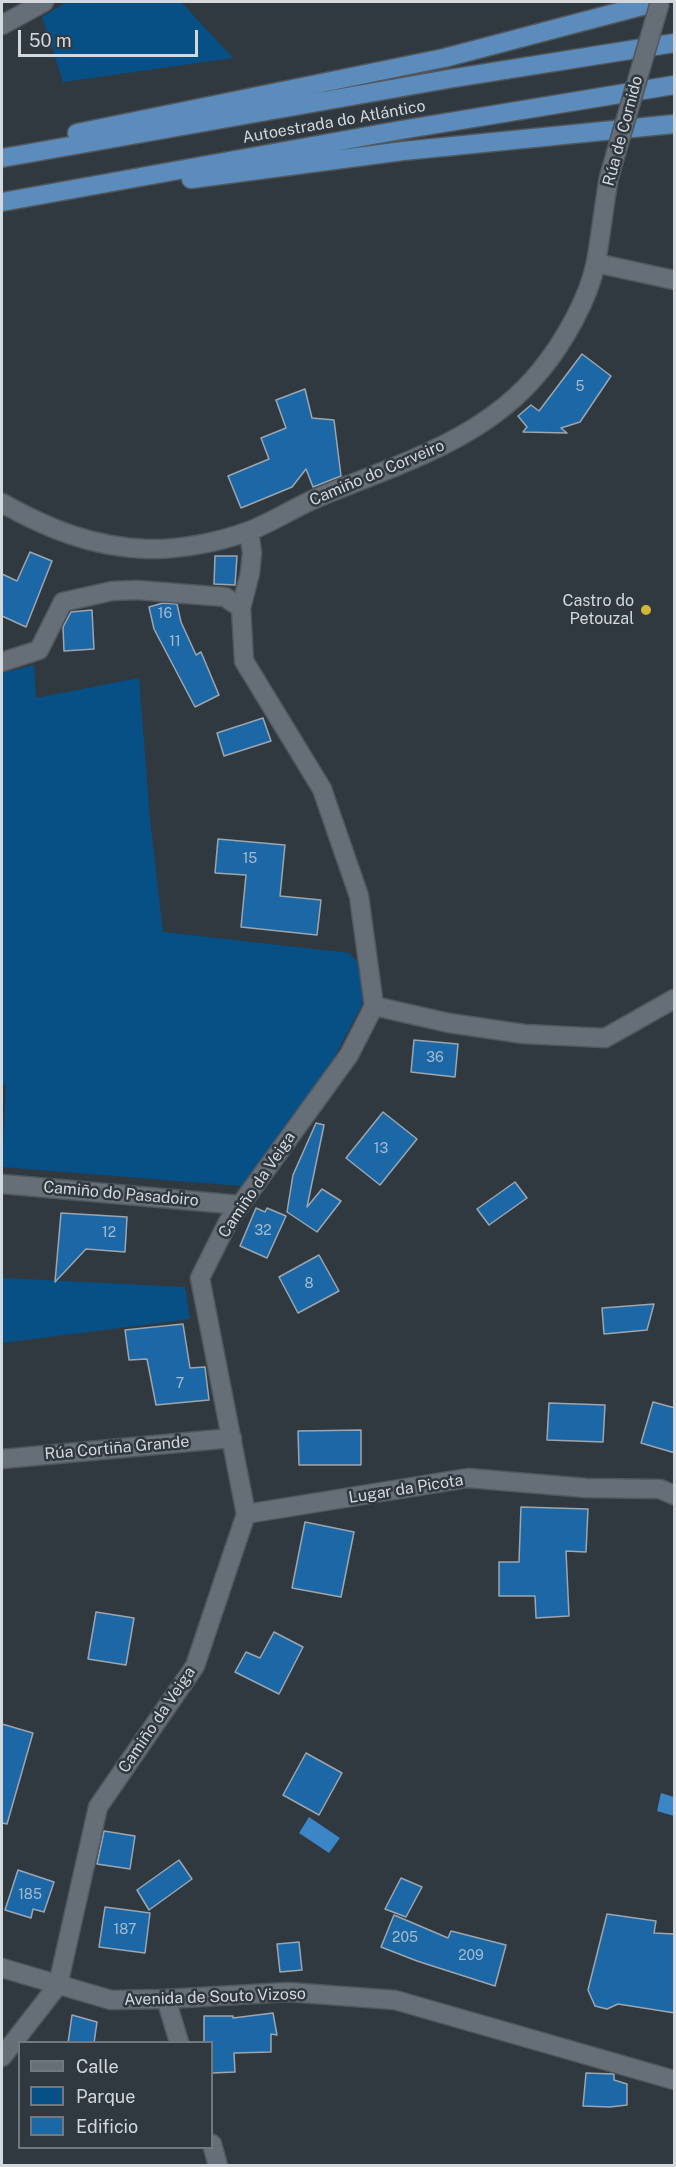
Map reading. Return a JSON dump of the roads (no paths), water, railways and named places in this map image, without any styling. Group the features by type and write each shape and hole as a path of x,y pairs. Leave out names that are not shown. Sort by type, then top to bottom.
{"highway":[{"path":"2,148 444,58 659,2"},
{"name":"Autoestrada do Atlántico","path":"2,158 448,79 675,43"},
{"name":"Autoestrada do Atlántico","path":"2,203 400,130 675,85"},
{"path":"2,203 403,150 675,124"}],"street":[{"path":"2,25 44,2"},
{"name":"Rúa de Cornido","path":"596,263 609,177 659,2"},
{"path":"596,263 675,280"},
{"name":"Camiño do Corveiro","path":"2,503 62,533 105,544 148,549 193,545 249,531 318,498 408,463 466,433 505,408 541,371 573,322 596,263"},
{"path":"249,531 252,553 250,573 241,608 244,661 322,789 359,896 374,1006 448,1023 524,1034 605,1038 675,999"},
{"path":"2,662 39,650 63,602 112,591 137,590 225,597 241,608"},
{"name":"Camiño da Veiga","path":"58,1985 98,1807 195,1666 246,1514 200,1278 228,1222 349,1055 374,1006"},
{"name":"Camiño do Pasadoiro","path":"2,1184 240,1205"},
{"name":"Rúa Cortiña Grande","path":"2,1459 232,1438"},
{"name":"Lugar da Picota","path":"246,1514 468,1478 586,1488 660,1489 675,1495"},
{"name":"Avenida de Souto Vizoso","path":"2,1968 111,2000 288,1992 395,2000 675,2080"},
{"path":"2,2057 58,1985"},
{"path":"166,1999 178,2041"},
{"path":"213,2148 218,2166"}],"place":[{"name":"Castro do Petouzal","path":"646,610"}]}
